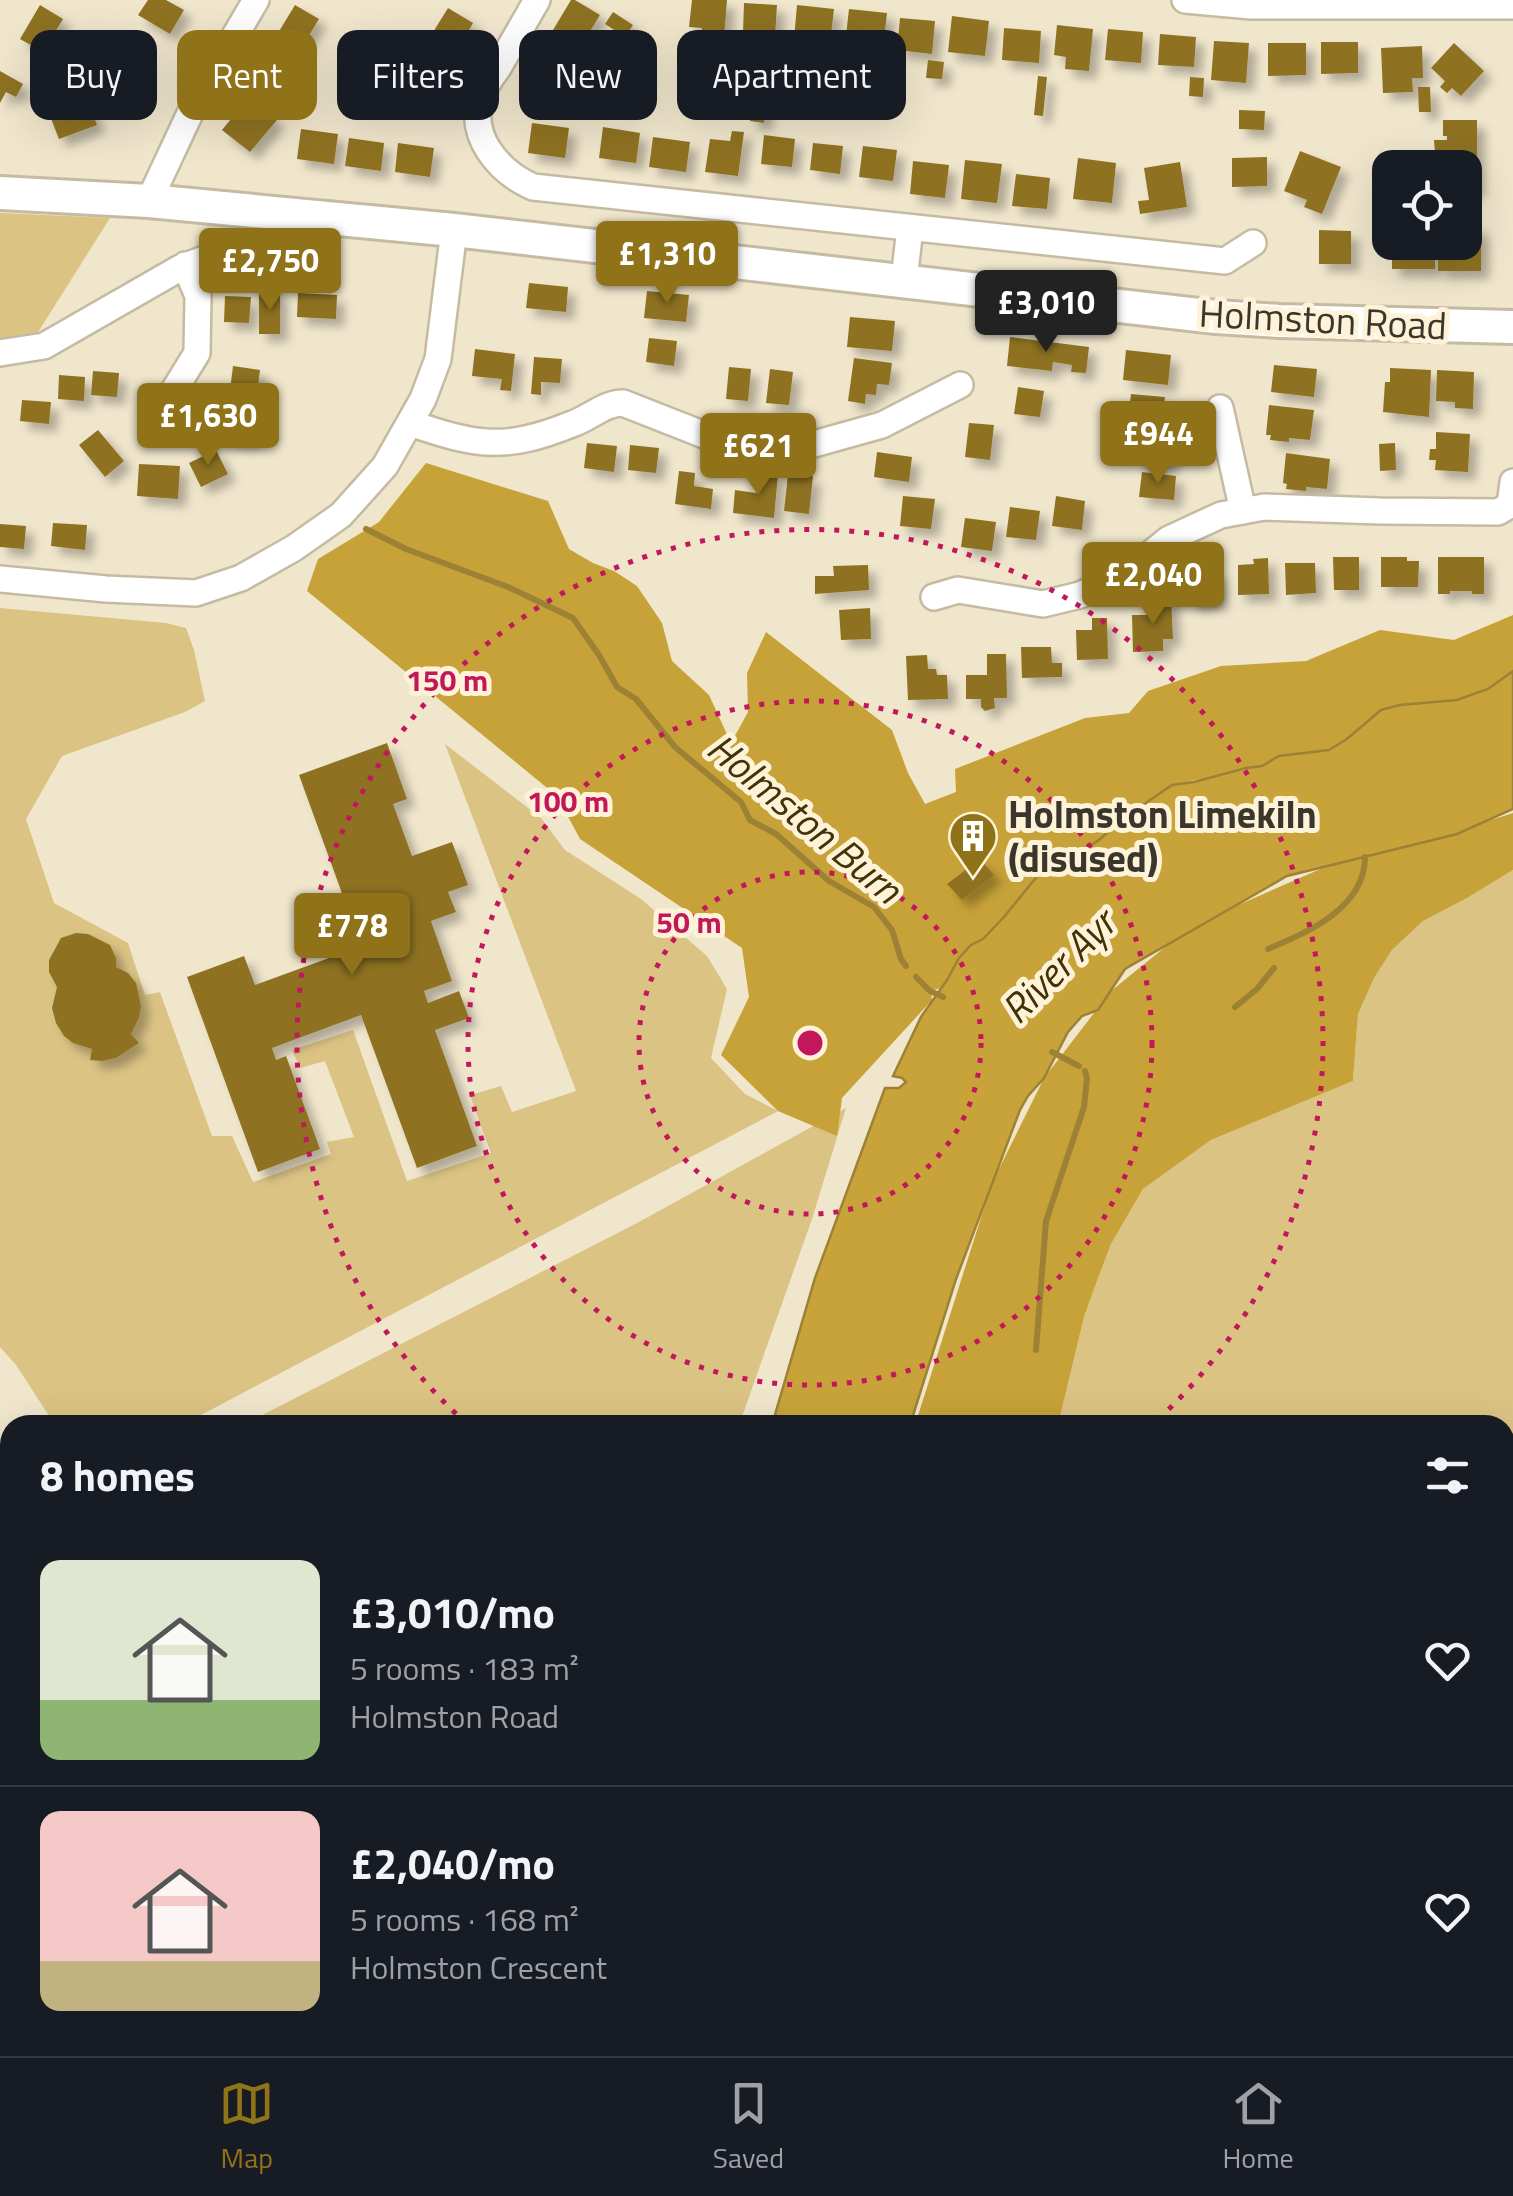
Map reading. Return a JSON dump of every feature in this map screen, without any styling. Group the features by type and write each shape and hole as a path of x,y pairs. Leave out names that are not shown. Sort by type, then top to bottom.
{"main road":[{"name":"Holmston Road","path":"0,192 149,201 454,230 1248,319 1513,327"}],"street":[{"path":"149,201 192,106 256,0"},
{"name":"Holmston Road","path":"537,0 481,96 478,116 480,135 494,158 504,170 533,187 1225,261 1252,243"},
{"path":"1186,0 1513,6"},
{"path":"904,280 910,228"},
{"path":"0,579 165,594 196,593 241,578 342,516 385,466 423,398 438,358 454,230"},
{"path":"0,353 44,346 185,265 207,258 303,258"},
{"path":"168,400 197,353 198,296 185,265"},
{"path":"410,423 456,439 506,443 552,433 615,403 623,403 740,449 776,450 882,425 960,385"},
{"path":"1220,408 1243,510"},
{"path":"934,598 958,590 1043,604 1080,596 1128,572 1169,538 1222,515 1264,507 1498,512 1510,505 1513,482"}],"shaded area":[{"path":"0,213 110,218 35,337 0,341"},
{"path":"426,463 548,501 569,549 637,586 662,623 672,661 709,695 731,743 748,712 747,673 766,632 892,730 925,804 956,792 955,769 1085,718 1129,713 1148,691 1221,666 1306,661 1380,630 1454,640 1513,615 1513,671 1488,689 1457,700 1400,705 1329,750 1280,756 1262,766 1172,785 1099,840 1039,874 941,988 931,991 932,1000 842,1098 837,1136 778,1111 721,1055 749,997 742,948 580,839 557,796 307,591 318,559 379,522"},
{"path":"0,608 186,628 205,701 185,712 62,756 26,819 54,903 128,943 145,995 160,992 212,1136 232,1136 253,1182 331,1154 327,1142 354,1137 325,1061 300,1068 292,1050 353,1030 407,1181 491,1153 470,1095 501,1086 512,1112 576,1091 445,744 541,818 565,850 641,899 707,956 727,989 711,1058 745,1094 778,1111 201,1415 48,1415 0,1347"},
{"path":"1513,813 1513,870 1423,921 1392,950 1374,978 1358,1014 1353,1081 1211,1140 1143,1189 1111,1244 1094,1289 1060,1415 918,1415 992,1183 1044,1078 1111,991 1170,943 1220,913 1325,867"},
{"path":"1513,870 1513,1415 1060,1415 1094,1289 1111,1244 1143,1189 1211,1140 1353,1081 1358,1014 1374,978 1392,950 1423,921"},
{"path":"846,1108 812,1219 743,1415 263,1415 639,1222"}],"water":[{"name":"River Ayr","path":"1513,671 1513,809 1457,834 1287,876 1125,969 1098,1010 1082,1016 1068,1032 1044,1078 1020,1110 956,1279 913,1415 775,1415 815,1278 885,1088 899,1088 906,1082 893,1076 921,1017 959,958 1004,917 1039,874 1099,840 1172,785 1262,766 1279,756 1329,750 1381,710 1457,700 1488,689"}],"building":[{"path":"148,0 166,0 184,10 170,34 138,15"},
{"path":"571,0 600,15 591,30 553,30"},
{"path":"692,0 727,0 725,30 689,27"},
{"path":"744,3 777,5 775,30 743,30"},
{"path":"40,5 63,19 56,30 30,30 30,45 20,39"},
{"path":"295,5 319,19 312,30 280,30"},
{"path":"797,5 834,9 832,30 795,30"},
{"path":"448,8 473,23 469,30 434,30"},
{"path":"849,9 887,13 885,30 847,30"},
{"path":"613,12 633,25 630,30 614,30 605,24"},
{"path":"952,16 989,21 985,56 948,52"},
{"path":"900,18 935,21 932,54 906,51 906,30 899,30"},
{"path":"1057,25 1093,29 1089,71 1065,69 1066,57 1054,55"},
{"path":"1004,28 1041,31 1039,63 1002,60"},
{"path":"1108,29 1143,32 1141,63 1105,60"},
{"path":"1160,34 1196,37 1194,67 1158,65"},
{"path":"1214,41 1249,43 1246,83 1211,80"},
{"path":"1321,42 1358,42 1358,73 1321,74"},
{"path":"1268,43 1306,43 1306,75 1268,76"},
{"path":"1454,43 1484,71 1461,96 1452,88 1447,93 1440,87 1445,81 1431,68"},
{"path":"1422,46 1423,78 1412,78 1413,92 1383,93 1381,48"},
{"path":"928,60 944,62 942,79 926,78"},
{"path":"0,71 23,84 16,97 6,92 0,103"},
{"path":"1038,76 1047,77 1043,116 1034,115"},
{"path":"1190,77 1204,78 1203,97 1189,96"},
{"path":"1418,87 1430,87 1431,112 1419,112"},
{"path":"1239,110 1265,111 1264,130 1239,129"},
{"path":"52,120 95,120 97,125 59,139"},
{"path":"230,120 277,120 250,152 222,130"},
{"path":"1443,120 1477,120 1477,150 1435,150 1434,140 1447,140 1443,136"},
{"path":"532,123 569,128 565,158 528,153"},
{"path":"603,127 640,133 636,163 599,158"},
{"path":"301,129 338,134 334,164 297,159"},
{"path":"732,131 744,132 738,176 705,172 710,139 730,141"},
{"path":"764,135 795,139 792,167 761,164"},
{"path":"653,137 690,142 686,172 649,167"},
{"path":"349,138 384,143 381,171 345,166"},
{"path":"398,143 434,148 430,177 395,172"},
{"path":"813,143 843,146 840,174 810,170"},
{"path":"863,146 897,150 893,181 859,177"},
{"path":"1300,151 1341,167 1322,214 1304,207 1307,200 1284,191"},
{"path":"1267,157 1267,186 1232,187 1232,158"},
{"path":"1078,158 1116,163 1112,203 1073,199"},
{"path":"965,160 1002,164 997,203 961,199"},
{"path":"913,161 949,165 945,198 910,194"},
{"path":"1180,162 1187,207 1140,214 1138,201 1149,200 1144,168"},
{"path":"1016,174 1050,178 1047,209 1012,206"},
{"path":"1319,230 1351,231 1351,264 1319,264"},
{"path":"1392,260 1435,260 1435,269 1392,269"},
{"path":"1438,260 1481,260 1481,271 1438,271"},
{"path":"529,283 568,287 566,312 526,308"},
{"path":"259,291 280,291 280,334 259,334"},
{"path":"647,291 689,295 686,322 644,318"},
{"path":"298,293 337,295 336,319 297,317"},
{"path":"225,296 251,297 249,323 224,322"},
{"path":"850,317 895,321 892,351 847,347"},
{"path":"1010,337 1089,347 1086,373 1071,372 1072,365 1053,362 1052,371 1007,366"},
{"path":"649,338 677,341 674,366 646,362"},
{"path":"475,349 515,354 511,391 500,390 502,379 472,376"},
{"path":"1126,350 1171,355 1168,385 1123,380"},
{"path":"534,357 562,359 560,383 541,382 541,395 531,394"},
{"path":"854,358 892,363 889,385 877,384 876,395 866,394 865,404 848,401"},
{"path":"1274,365 1317,369 1314,397 1271,392"},
{"path":"233,366 260,370 257,394 230,390"},
{"path":"729,367 751,369 748,401 726,399"},
{"path":"1390,368 1431,370 1429,417 1383,412"},
{"path":"770,369 793,372 789,405 766,403"},
{"path":"1437,370 1474,372 1473,409 1455,408 1455,402 1436,401"},
{"path":"93,371 119,373 117,397 91,395"},
{"path":"59,375 85,377 84,401 58,399"},
{"path":"1018,387 1044,391 1040,417 1014,414"},
{"path":"1131,394 1165,397 1162,422 1128,419"},
{"path":"22,400 51,402 49,424 20,421"},
{"path":"228,402 255,406 250,441 222,437"},
{"path":"1269,405 1314,410 1310,440 1270,440 1271,435 1266,435"},
{"path":"969,423 994,425 990,460 965,457"},
{"path":"98,430 124,461 105,477 79,445"},
{"path":"1436,432 1470,434 1468,472 1435,470 1436,460 1429,460 1430,449 1436,449"},
{"path":"1138,439 1174,443 1171,466 1136,463"},
{"path":"587,443 617,446 614,472 584,468"},
{"path":"1395,443 1396,470 1380,471 1379,444"},
{"path":"630,445 659,448 656,473 628,470"},
{"path":"216,450 228,474 201,487 189,463"},
{"path":"877,452 912,457 909,482 874,477"},
{"path":"1286,453 1330,459 1327,489 1286,489"},
{"path":"139,464 180,466 178,499 137,496"},
{"path":"679,471 695,473 694,486 713,489 711,509 675,504"},
{"path":"758,471 778,474 774,518 733,513 735,490 756,493"},
{"path":"1142,472 1176,476 1174,500 1139,497"},
{"path":"788,474 813,476 809,514 784,511"},
{"path":"903,496 935,499 931,529 900,526"},
{"path":"1056,496 1085,501 1082,530 1052,526"},
{"path":"1010,507 1040,511 1036,540 1006,537"},
{"path":"965,518 996,522 992,551 961,547"},
{"path":"53,523 87,525 85,550 51,546"},
{"path":"0,524 26,526 24,549 0,547"},
{"path":"1333,557 1359,557 1359,590 1334,590"},
{"path":"1381,557 1419,561 1418,587 1381,587"},
{"path":"1438,557 1484,557 1484,594 1438,594"},
{"path":"1268,558 1269,594 1238,595 1238,565"},
{"path":"1285,563 1315,563 1316,593 1286,595"},
{"path":"868,565 869,590 815,594 815,576 834,576 833,566"},
{"path":"1219,571 1220,602 1190,603 1189,572"},
{"path":"1171,596 1173,639 1163,639 1163,651 1133,652 1132,615 1153,615 1152,597"},
{"path":"870,608 871,639 841,640 839,610"},
{"path":"1092,618 1107,618 1108,659 1077,660 1076,630 1092,630"},
{"path":"1021,647 1051,647 1052,663 1062,663 1062,677 1022,678"},
{"path":"987,654 1006,654 1007,698 994,698 995,708 985,711 981,699 966,699 966,675 987,675"},
{"path":"927,655 928,669 936,669 937,675 947,675 948,699 908,700 906,656"},
{"path":"387,743 407,799 393,804 412,856 452,842 468,885 448,892 456,912 431,921 452,981 424,991 428,1003 459,991 469,1018 435,1030 477,1146 417,1168 361,1015 272,1048 276,1060 286,1056 320,1149 258,1172 187,977 244,956 255,985 340,954 326,915 347,907 299,775"},
{"name":"Holmston Limekiln (disused)","path":"980,859 994,875 962,900 947,884"},
{"path":"88,934 110,945 116,967 136,983 141,1006 131,1034 139,1043 116,1058 90,1060 92,1049 73,1043 56,1023 52,1008 57,987 49,972 49,960 61,938"}],"waterway":[{"name":"Holmston Burn","path":"366,529 573,618 617,687 636,699 675,747 741,802 750,820 776,834 829,881 874,907 892,930 906,966"},
{"path":"1268,949 1316,926 1345,904 1362,875 1365,857"},
{"path":"1235,1007 1274,968"},
{"path":"916,977 943,997"},
{"path":"1052,1052 1079,1066"},
{"path":"1036,1350 1046,1221 1084,1107 1085,1071"}],"place":[{"name":"Holmston Limekiln (disused)","path":"973,878"}]}
